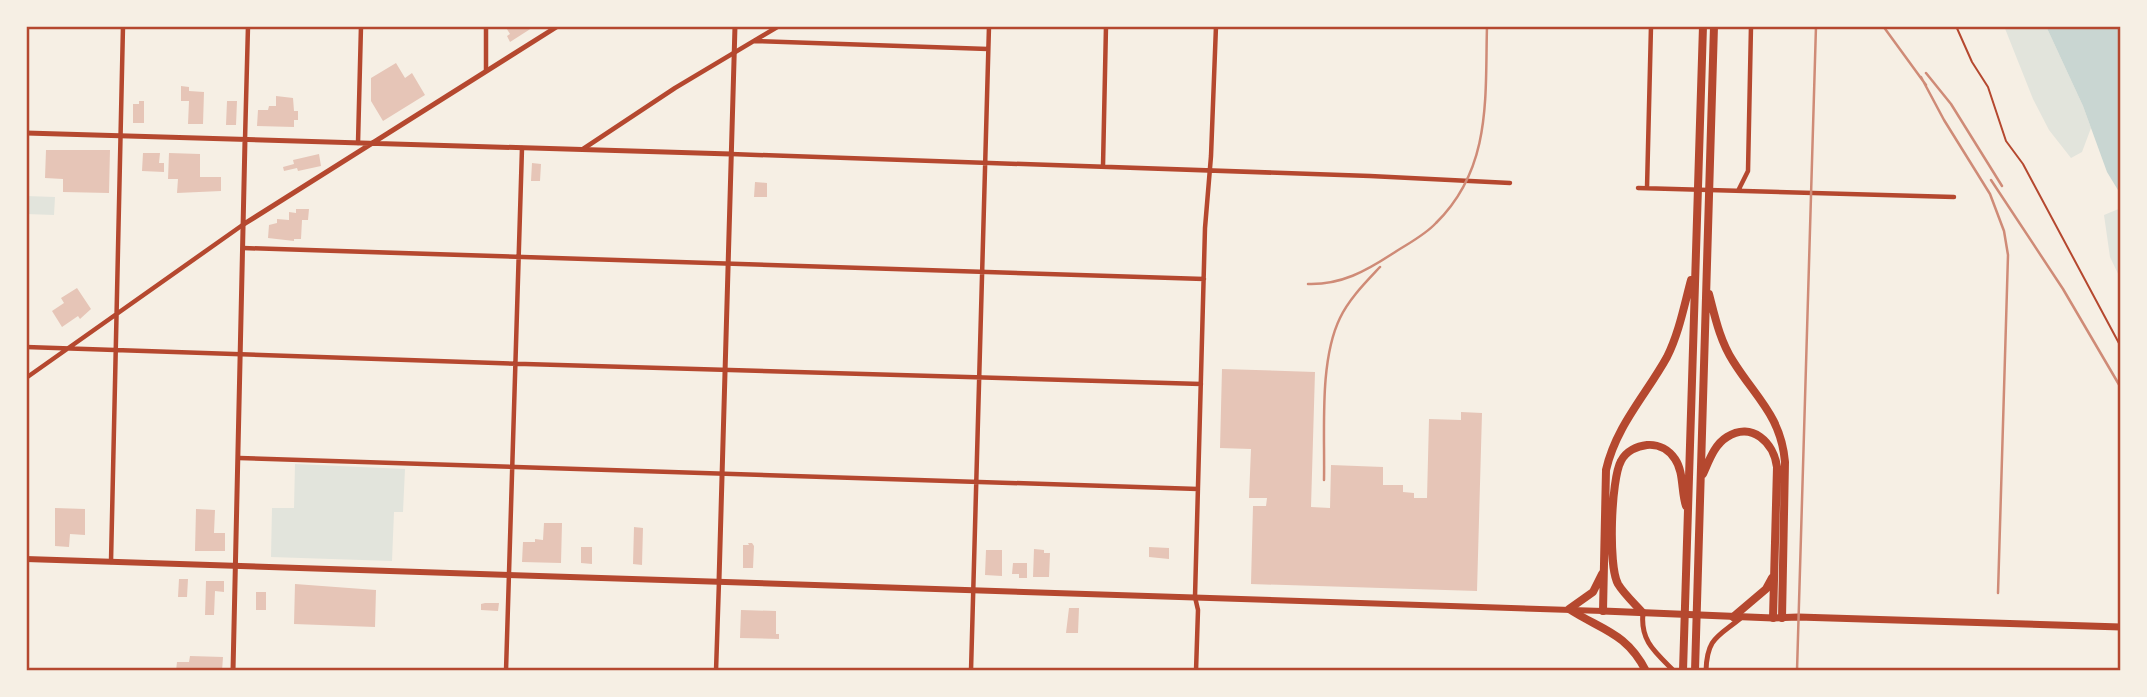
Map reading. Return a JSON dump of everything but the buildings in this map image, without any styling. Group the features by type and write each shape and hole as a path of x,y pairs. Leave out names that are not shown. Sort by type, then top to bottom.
{"highway":[{"path":"1683,671 1703,26"},
{"path":"1695,671 1714,26"},
{"path":"1603,611 1606,470 1610,453 1622,428 1672,346 1695,267"},
{"path":"1706,282 1723,341 1732,359 1772,415 1784,445 1782,618"},
{"path":"1700,480 1712,455 1725,438 1744,432 1756,434 1770,445 1777,467 1773,618"},
{"path":"1643,613 1618,584 1611,558 1615,476 1624,455 1643,445 1653,445 1669,452 1680,470 1688,512"},
{"path":"1603,571 1593,592 1569,609 1620,638 1646,671"},
{"path":"1737,617 1766,589 1773,576"}],"main road":[{"path":"26,559 719,580 1737,617 2121,627"}],"street":[{"path":"111,562 123,26"},
{"path":"233,671 248,26"},
{"path":"358,143 361,26"},
{"path":"486,26 486,70"},
{"path":"26,378 244,223 558,26"},
{"path":"716,671 735,26"},
{"path":"583,149 675,88 779,26"},
{"path":"971,671 989,26"},
{"path":"1103,166 1106,26"},
{"path":"1196,671 1198,610 1195,597 1205,228 1216,26"},
{"path":"1647,188 1651,26"},
{"path":"1738,190 1748,171 1751,26"},
{"path":"754,41 988,49"},
{"path":"26,133 985,162 1510,183"},
{"path":"506,671 522,148"},
{"path":"1638,188 1954,197"},
{"path":"243,248 1204,279"},
{"path":"26,346 516,364 1201,384"},
{"path":"239,458 1198,489"},
{"path":"1643,613 1643,634 1674,671"},
{"path":"1706,671 1709,644 1737,617"}],"path":[{"path":"1956,26 1972,62 1988,87 2006,141 2023,164 2121,347"}],"shaded area":[{"path":"2004,26 2046,26 2091,128 2082,152 2071,158 2049,130 2033,99"},
{"path":"2046,26 2121,26 2121,195 2107,172 2083,106"},
{"path":"26,196 55,197 54,215 26,214"},
{"path":"2121,208 2121,280 2110,257 2104,215"},
{"path":"295,464 405,469 403,512 394,512 392,561 271,557 272,508 294,508"}],"railway":[{"path":"1308,284 1320,284 1353,276 1373,266 1426,232 1454,202 1467,179 1482,131 1487,26"},
{"path":"1797,671 1816,26"},
{"path":"1883,26 1926,85"},
{"path":"1926,73 1951,104 2002,186"},
{"path":"1921,77 1990,194 2004,231 2008,255 1998,593"},
{"path":"1991,180 2063,289 2121,388"},
{"path":"1324,480 1324,397 1333,335 1348,304 1380,267"}]}
